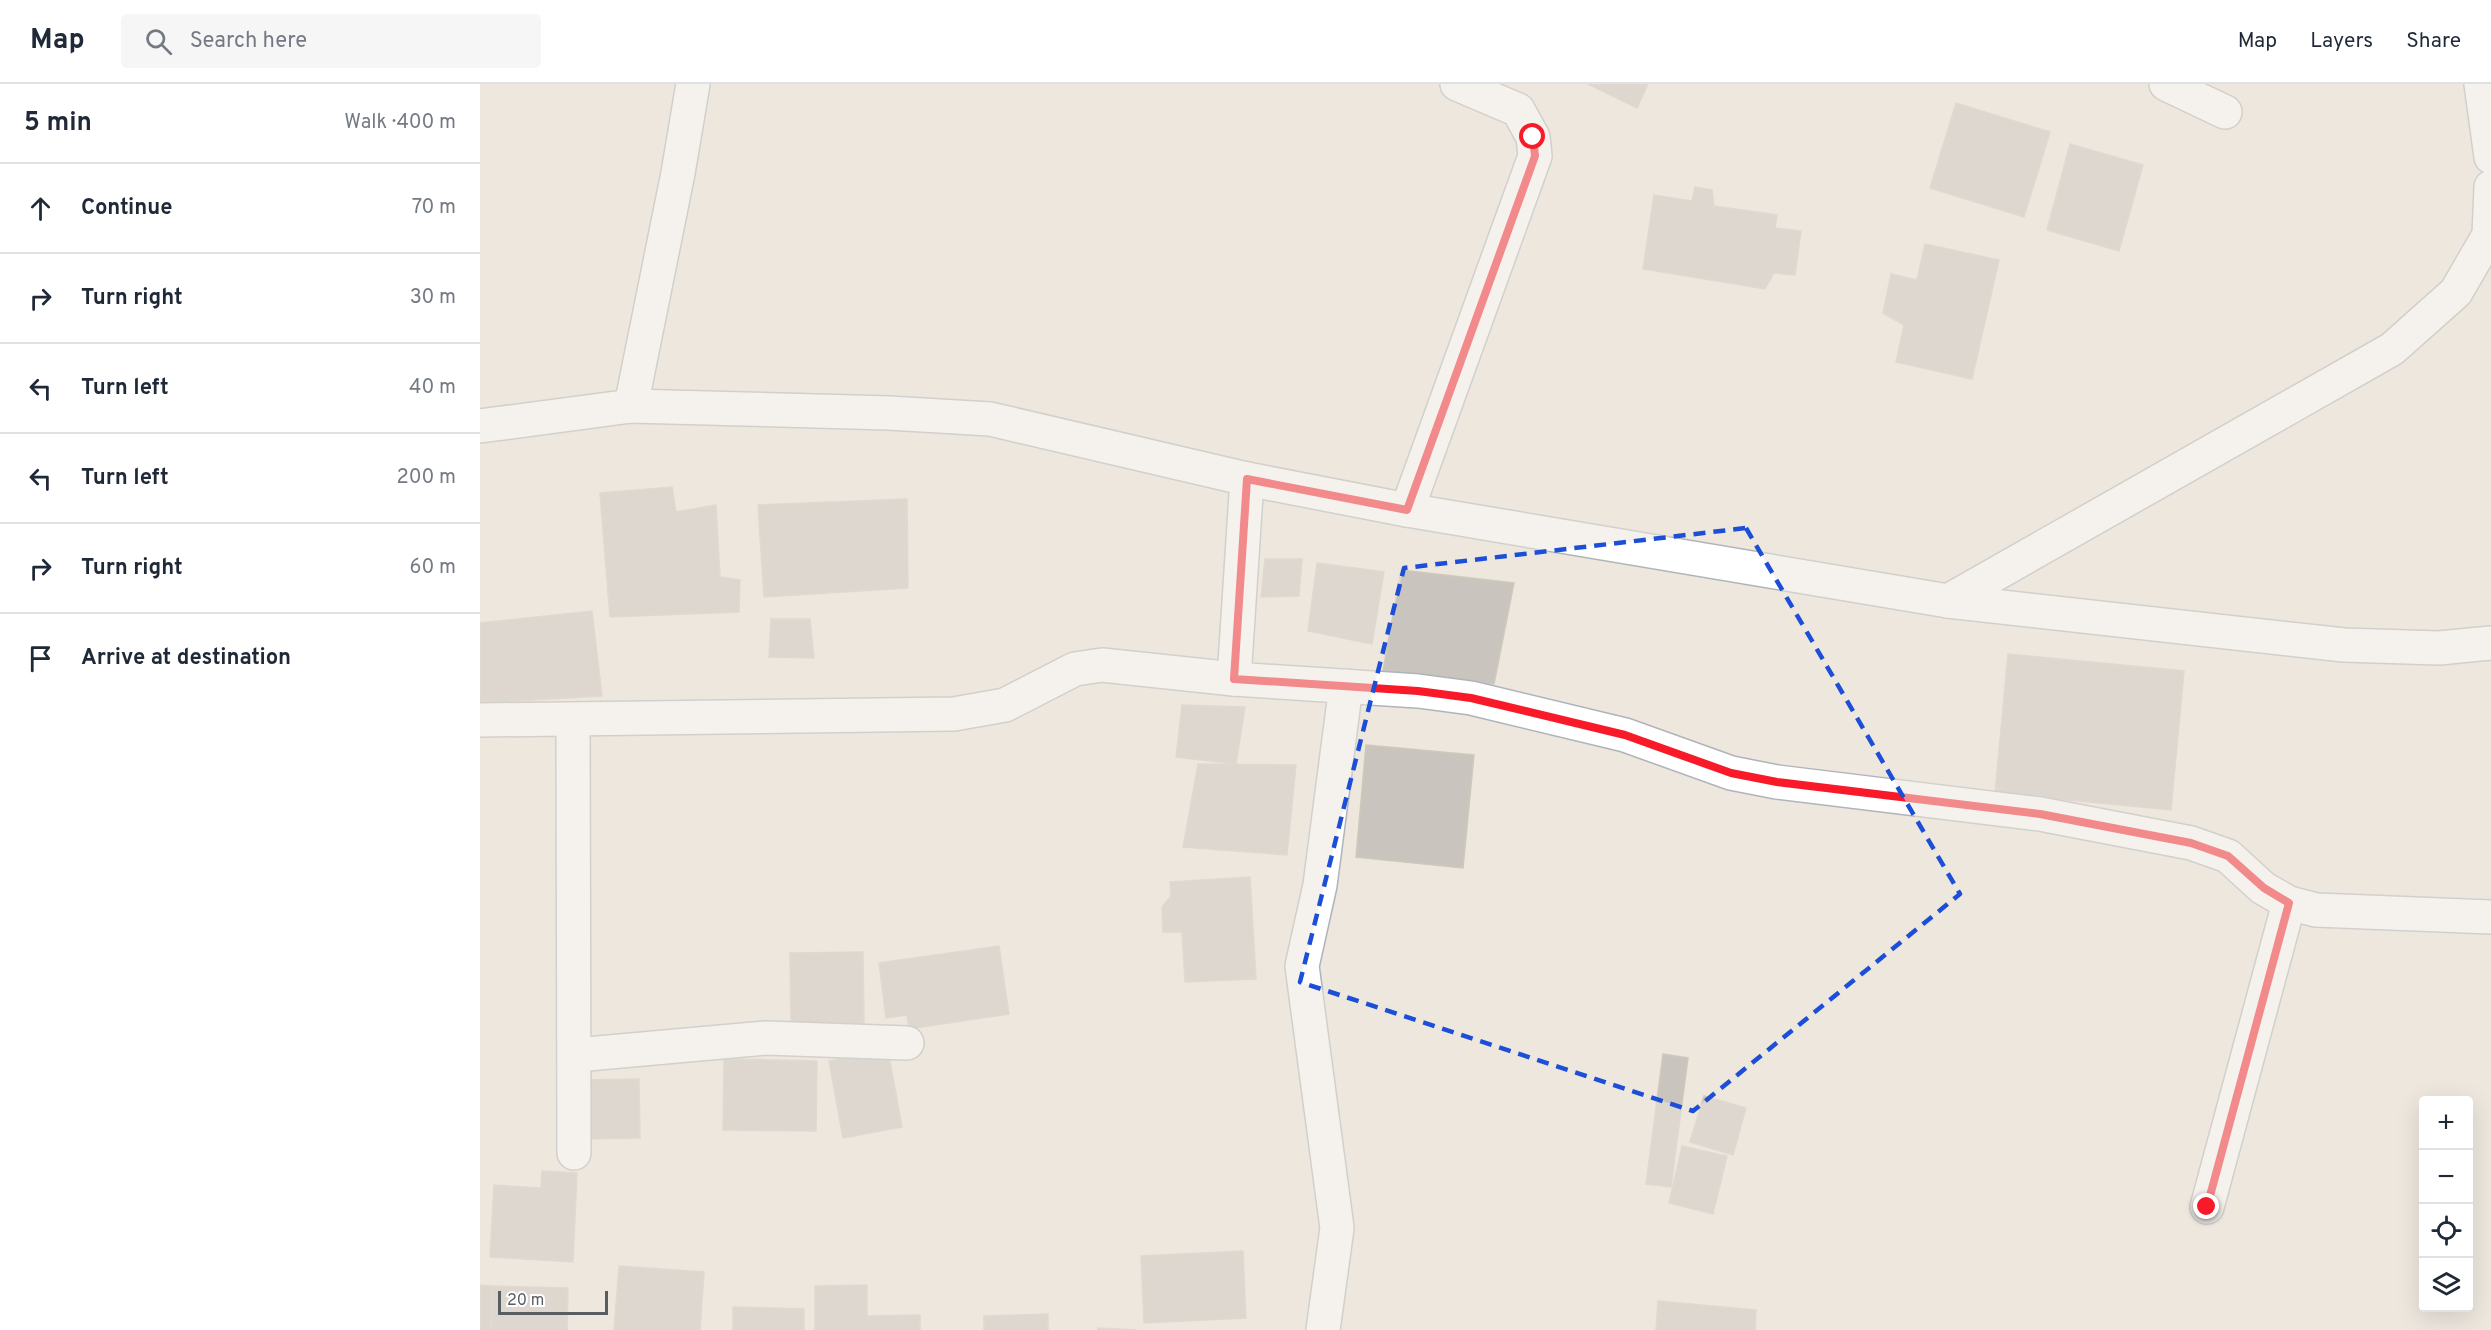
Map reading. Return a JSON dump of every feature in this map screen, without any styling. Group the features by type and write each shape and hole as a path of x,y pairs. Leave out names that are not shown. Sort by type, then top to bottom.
{"street":[{"path":"631,406 678,173 693,84"},
{"path":"1407,510 1535,156 1533,137 1518,110 1458,84"},
{"path":"2166,84 2225,112"},
{"path":"2481,84 2491,157"},
{"path":"1948,601 2392,349 2456,292 2489,234 2491,187"},
{"path":"480,426 631,406 889,413 990,419 1247,479 1407,510 1948,601 2344,645 2439,648 2491,643"},
{"path":"1234,679 1247,479"},
{"path":"480,720 954,714 1005,705 1075,669 1102,665 1234,679 1418,691 1471,698 1625,735 1731,773 1777,782 2040,814 2191,843 2228,856 2264,888 2289,903 2316,910 2491,917"},
{"path":"1323,1330 1336,1228 1302,966 1320,885 1347,686"},
{"path":"573,720 576,1055 574,1153"},
{"path":"2207,1207 2289,903"},
{"path":"576,1055 766,1038 907,1043"}],"highlighted area":[{"path":"1746,528 1960,894 1693,1111 1300,982 1404,568"}],"building":[{"path":"1588,84 1648,84 1637,108"},
{"path":"1956,103 2050,132 2024,217 1930,188"},
{"path":"2070,144 2143,165 2119,251 2047,230"},
{"path":"1695,187 1712,190 1714,206 1777,215 1775,228 1801,231 1795,275 1774,273 1765,289 1643,269 1654,195 1692,201"},
{"path":"1925,244 1999,260 1972,379 1896,362 1904,325 1883,313 1891,274 1917,280"},
{"path":"672,487 676,512 716,505 720,577 740,580 739,612 610,617 600,493"},
{"path":"907,499 908,588 764,597 758,505"},
{"path":"1265,559 1302,559 1299,596 1261,597"},
{"path":"1317,563 1384,572 1372,644 1308,631"},
{"path":"1401,570 1514,583 1494,684 1383,671"},
{"path":"592,611 602,696 480,703 480,623"},
{"path":"771,619 810,619 814,658 769,657"},
{"path":"2008,654 2184,671 2171,810 1995,793"},
{"path":"1182,705 1245,707 1236,764 1176,757"},
{"path":"1366,745 1474,755 1463,868 1356,857"},
{"path":"1198,764 1296,765 1287,855 1183,847"},
{"path":"1250,877 1256,979 1185,982 1182,932 1163,932 1162,907 1171,896 1170,882"},
{"path":"999,946 1009,1014 909,1029 907,1015 886,1018 879,963"},
{"path":"863,952 864,1024 791,1025 790,953"},
{"path":"888,1050 902,1127 843,1138 829,1061"},
{"path":"1663,1054 1688,1058 1671,1187 1646,1184"},
{"path":"724,1059 817,1061 816,1131 723,1130"},
{"path":"639,1079 640,1138 582,1139 581,1080"},
{"path":"1704,1096 1746,1108 1733,1155 1690,1142"},
{"path":"1682,1146 1727,1156 1713,1214 1669,1203"},
{"path":"542,1171 577,1173 573,1262 490,1257 494,1185 541,1188"},
{"path":"1243,1251 1246,1318 1144,1323 1141,1256"},
{"path":"619,1266 704,1272 700,1330 614,1330"},
{"path":"480,1285 492,1286 491,1330 480,1330"},
{"path":"867,1285 867,1316 920,1315 920,1330 815,1330 815,1286"},
{"path":"492,1286 568,1288 567,1330 491,1330"},
{"path":"1658,1301 1756,1310 1755,1330 1656,1330"},
{"path":"733,1307 804,1309 804,1330 733,1330"},
{"path":"1048,1314 1048,1330 984,1330 984,1316"},
{"path":"1098,1328 1137,1330 1098,1330"}],"route":[{"path":"1533,137 1535,156 1407,510 1247,479 1234,679 1418,691 1471,698 1625,735 1731,773 1777,782 2040,814 2191,843 2228,856 2264,888 2289,903 2207,1207"}]}
